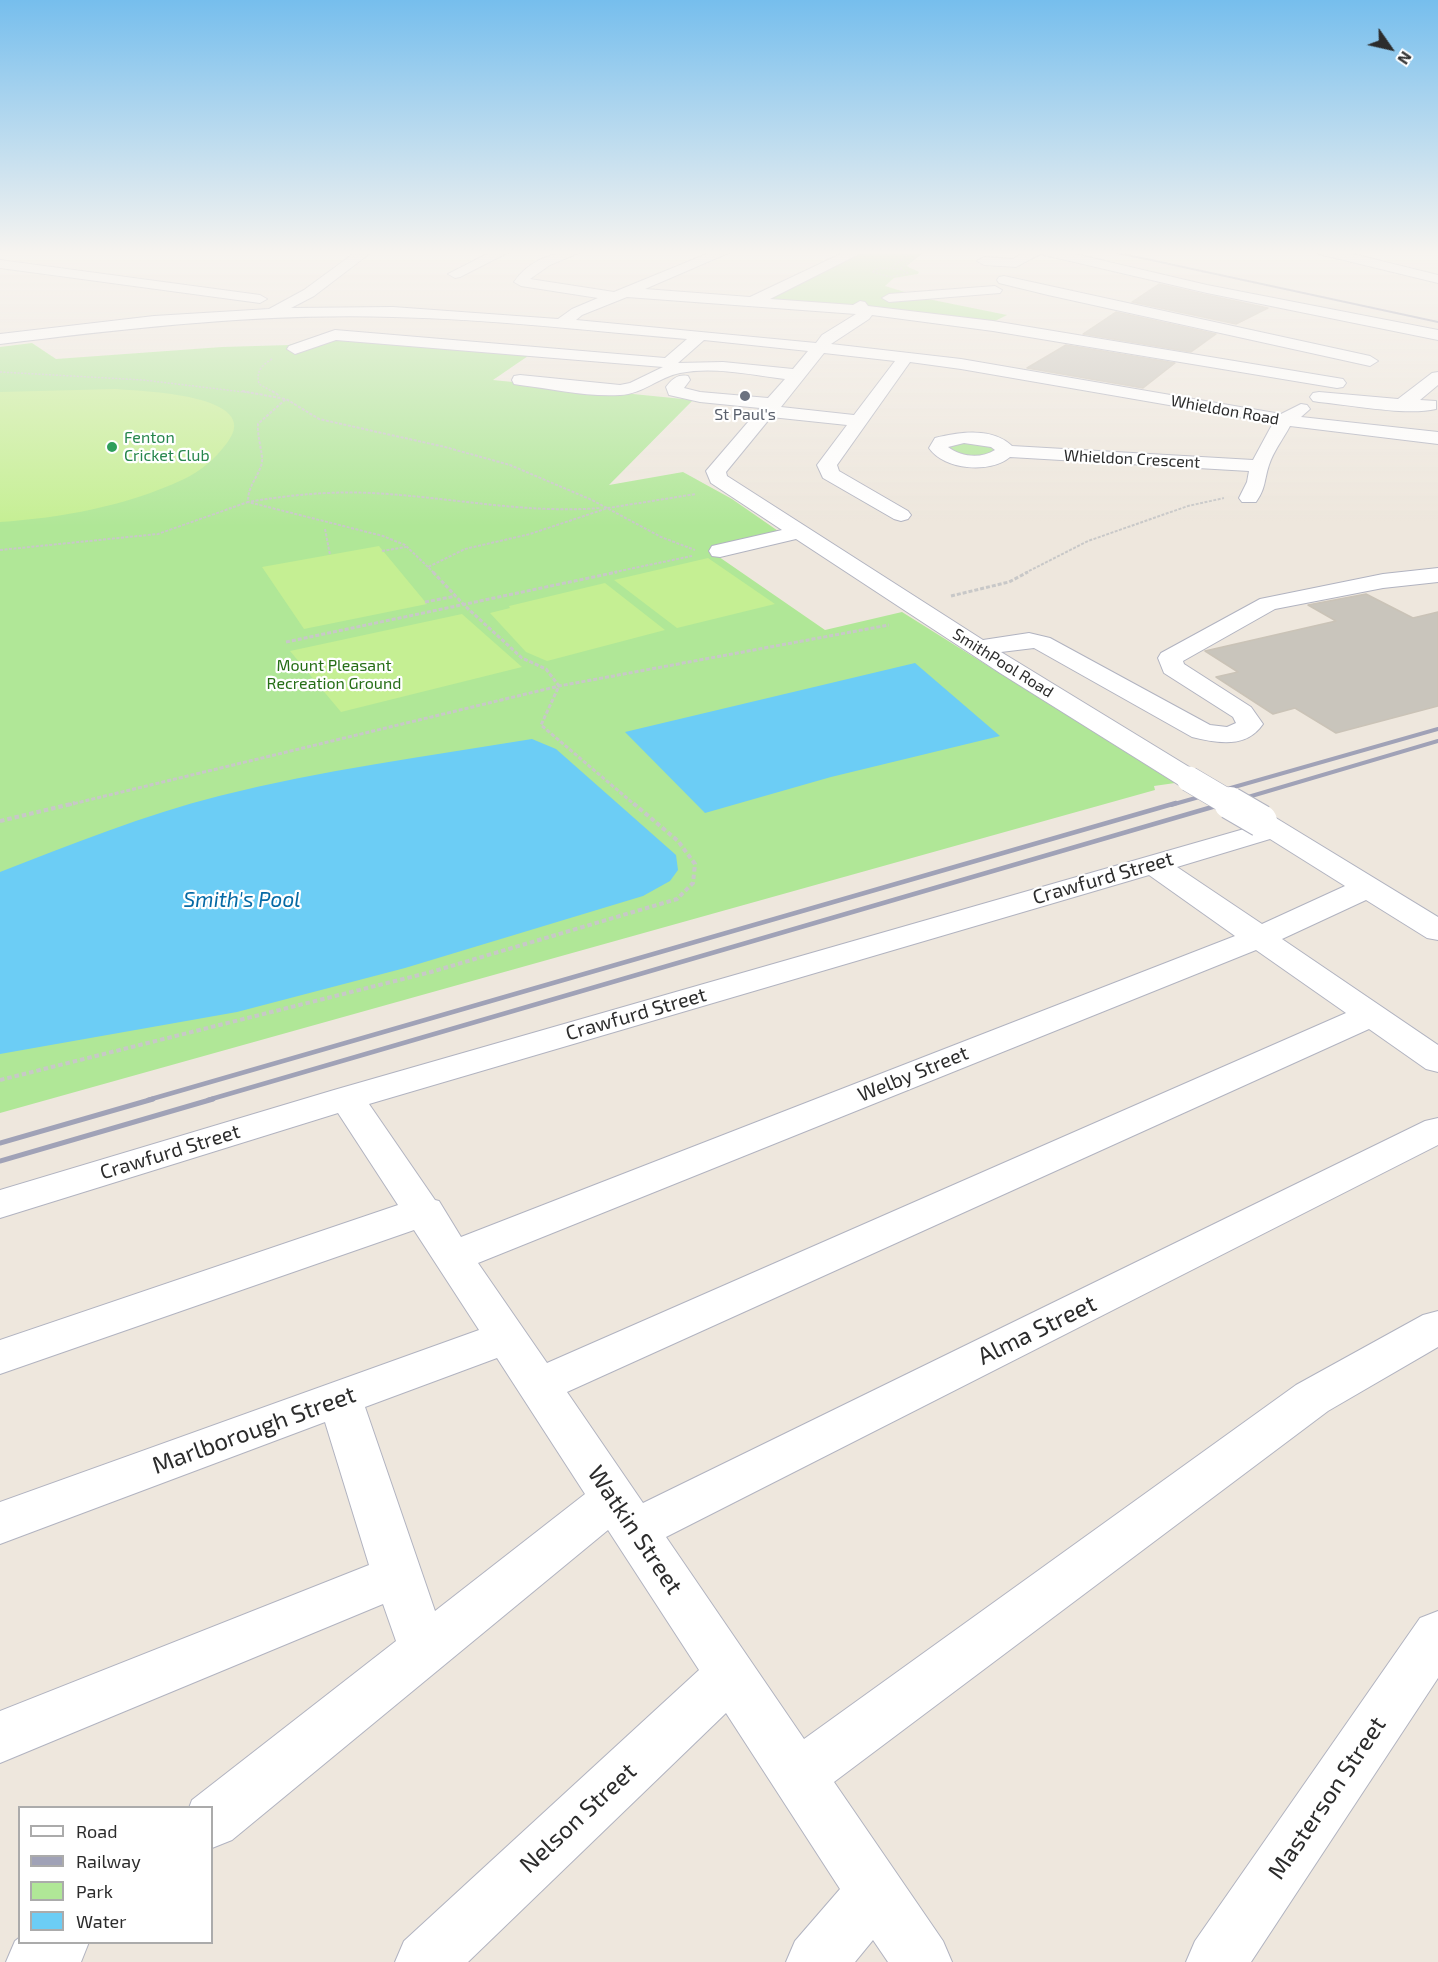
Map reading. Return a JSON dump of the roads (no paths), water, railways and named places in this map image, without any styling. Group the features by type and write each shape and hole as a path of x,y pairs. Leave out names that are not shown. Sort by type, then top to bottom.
{"street":[{"path":"295,349 313,343"},
{"path":"425,343 669,363 692,343"},
{"name":"Whieldon Road","path":"777,343 1082,379 1284,420 1438,438"},
{"name":"SmithPool Road","path":"825,343 716,471 718,479 920,611 1438,931"},
{"path":"1099,343 1337,383"},
{"path":"1108,360 1133,343"},
{"path":"1247,367 1279,343"},
{"path":"1283,343 1370,360"},
{"path":"1249,498 1257,482 1259,466 1284,420 1398,343"},
{"path":"901,515 830,474 827,465 906,357"},
{"path":"520,380 619,390 641,386 662,372 699,366 798,375"},
{"path":"1402,405 1438,377"},
{"path":"682,380 675,387 675,391 683,394 860,421"},
{"path":"1319,397 1402,405 1430,405"},
{"name":"Whieldon Crescent","path":"1005,451 1259,466"},
{"path":"716,551 800,532"},
{"path":"979,648 1029,640 1042,643 1201,731 1218,736 1232,735 1244,731 1250,724 1242,712 1173,668 1170,658 1268,604 1383,581 1438,575"},
{"name":"Crawfurd Street","path":"0,1204 347,1098 1152,864 1268,825"},
{"path":"1152,864 1438,1061"},
{"name":"Welby Street","path":"454,1256 1258,938 1369,887"},
{"path":"539,1385 1372,1015"},
{"name":"Watkin Street","path":"347,1098 425,1211 922,1962"},
{"name":"Alma Street","path":"213,1819 424,1648 625,1514 1438,1130"},
{"path":"0,1357 425,1211"},
{"path":"799,1775 1312,1398 1438,1327"},
{"name":"Marlborough Street","path":"0,1523 507,1337"},
{"path":"340,1399 397,1576 424,1648"},
{"path":"0,1737 397,1576"},
{"name":"Masterson Street","path":"1216,1962 1438,1634"},
{"name":"Nelson Street","path":"425,1962 731,1674"},
{"path":"816,1962 876,1892"},
{"path":"36,1962 58,1944"}],"water":[{"path":"915,663 1000,736 831,777 705,813 625,732"},
{"name":"Smith's Pool","path":"532,739 556,749 676,855 678,870 670,881 643,896 405,968 237,1012 0,1054 0,872 136,821 219,796 336,771"}],"railway":[{"path":"1171,805 1438,729"},
{"path":"1221,805 1438,741"},
{"path":"148,1100 1176,803"},
{"path":"208,1100 1226,803"},
{"path":"0,1143 153,1099"},
{"path":"0,1161 213,1099"}],"place":[{"name":"St Paul's","path":"745,396"},
{"name":"Fenton Cricket Club","path":"112,447"}],"park label":[{"name":"Mount Pleasant Recreation Ground","path":"334,675"}]}
